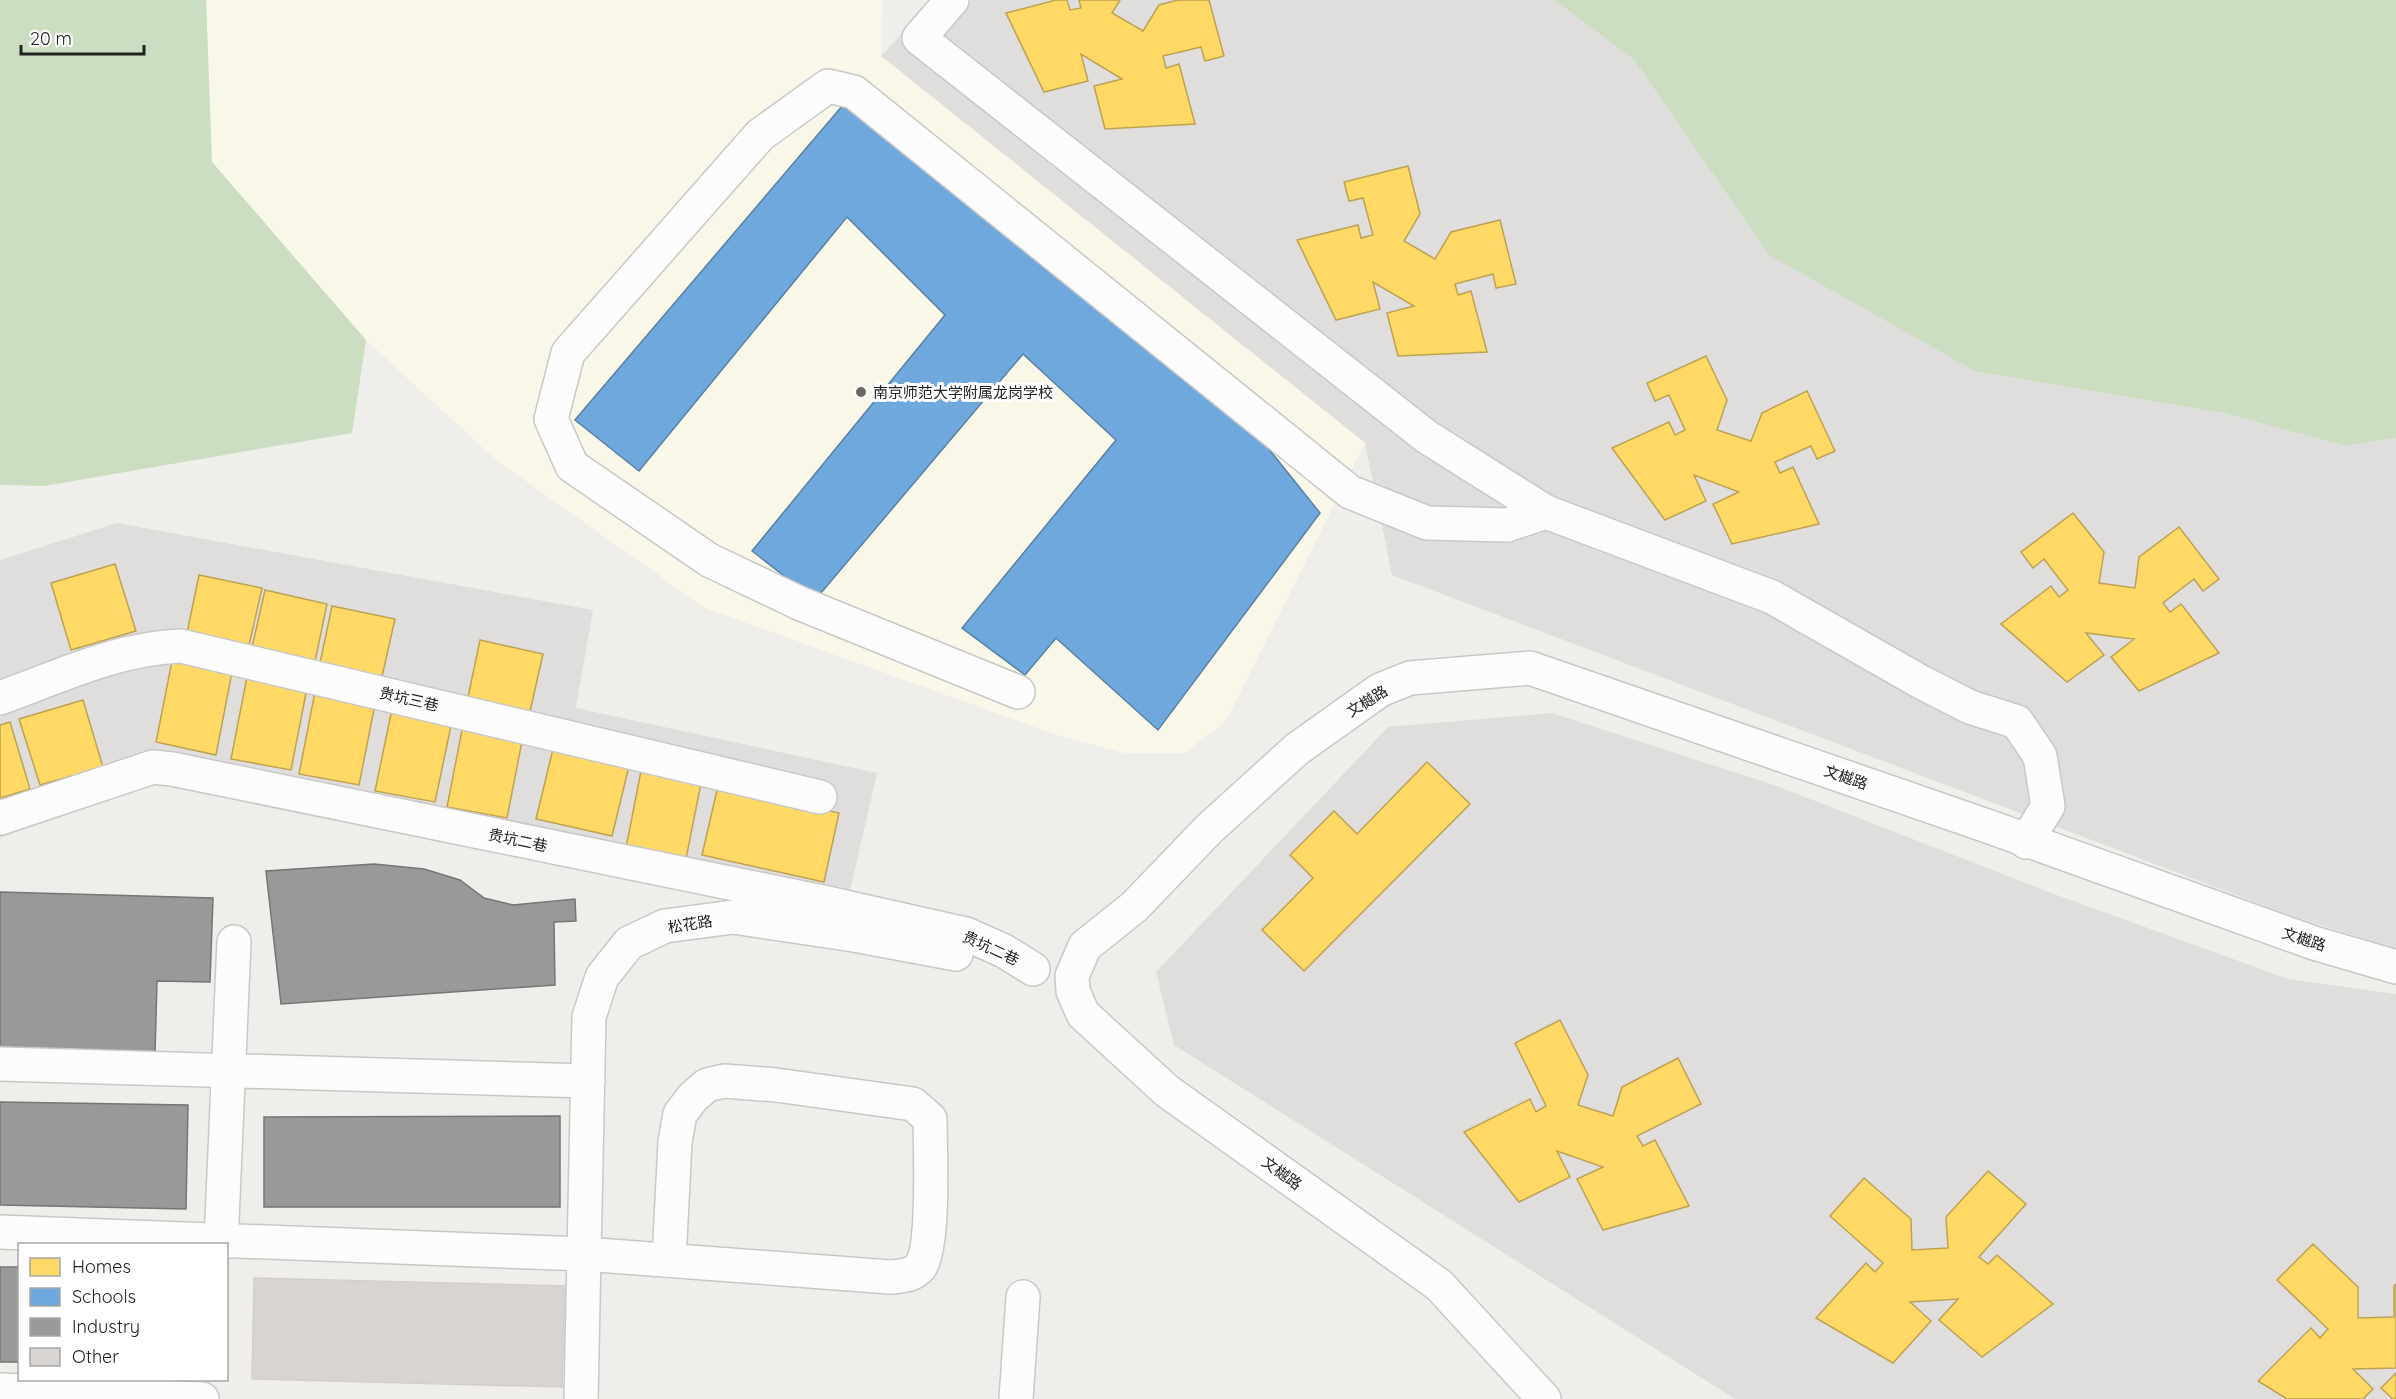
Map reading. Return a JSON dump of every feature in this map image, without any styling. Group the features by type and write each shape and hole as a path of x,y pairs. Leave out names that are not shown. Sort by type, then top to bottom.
{"street":[{"path":"952,0 919,38 1427,436 1546,512 1772,597 1921,682 1970,707 2017,722 2040,756 2048,806 2026,842"},
{"path":"1018,692 799,603 709,560 572,466 551,419 568,353 760,135 828,86 854,92 1350,492 1427,523 1507,525 1546,512"},
{"name":"贵坑三巷","path":"0,698 131,652 155,647 181,646 820,797"},
{"name":"文樾路","path":"1544,1399 1439,1285 1158,1083 1083,1014 1073,991 1072,976 1086,946 1134,907 1209,829 1297,749 1380,690 1410,678 1530,668 2314,944 2396,967"},
{"name":"贵坑二巷","path":"0,818 153,767 172,769 827,903 966,934 1004,951 1034,969"},
{"name":"松花路","path":"581,1399 589,1017 602,977 629,943 665,926 733,917 854,935 1072,976"},
{"path":"221,1242 234,942"},
{"path":"0,1064 588,1081"},
{"path":"0,1232 584,1254 890,1277 909,1275 921,1266 928,1240 930,1119 913,1104 724,1081 707,1085 693,1097 680,1114 675,1142 669,1260"},
{"path":"1016,1399 1023,1297"},
{"path":"214,1399 215,1381"},
{"path":"0,1390 202,1399"}],"shaded area":[{"name":"南京师范大学附属龙岗学校","path":"206,0 882,0 881,56 1365,443 1226,721 1184,753 1123,753 1057,735 705,608 496,460 366,340 212,162"},
{"path":"934,0 1554,0 1634,60 1769,255 2223,413 2346,446 2396,438 2396,949 2292,916 1392,575 1365,443 881,56"},
{"path":"117,523 593,610 576,708 877,773 844,917 160,783 0,838 0,560"},
{"path":"1552,713 1774,785 2054,894 2288,979 2396,994 2396,1399 1735,1399 1174,1045 1156,972 1388,727"}],"green space":[{"path":"0,0 206,0 212,162 366,340 352,433 44,486 0,485"},
{"path":"1554,0 2396,0 2396,438 2346,446 2223,413 1975,371 1769,255 1634,60"}],"building: Homes":[{"path":"1056,0 1067,0 1070,10 1081,8 1079,0 1120,0 1112,13 1143,31 1159,5 1178,0 1209,0 1224,56 1205,61 1201,47 1163,56 1166,68 1179,64 1195,124 1105,129 1094,86 1122,79 1081,54 1088,81 1044,92 1006,13"},
{"path":"1408,166 1420,214 1404,241 1435,259 1451,232 1500,220 1516,284 1496,288 1493,274 1455,284 1458,295 1471,291 1487,352 1398,356 1387,313 1414,306 1373,282 1380,309 1336,320 1297,240 1358,225 1361,238 1373,235 1363,198 1349,201 1344,182"},
{"path":"1706,356 1727,400 1717,430 1751,441 1762,413 1807,391 1835,451 1817,459 1811,446 1775,462 1780,473 1793,467 1819,524 1732,544 1713,504 1739,492 1694,475 1706,501 1665,520 1612,448 1669,422 1675,435 1685,430 1669,395 1655,401 1647,383"},
{"path":"2073,513 2104,552 2099,583 2135,588 2139,557 2179,527 2219,579 2203,591 2194,579 2163,603 2170,612 2181,604 2219,653 2139,691 2111,657 2134,639 2086,633 2104,655 2067,682 2001,624 2051,586 2059,597 2068,590 2044,559 2033,568 2021,552"},
{"path":"115,564 136,631 71,650 51,583"},
{"path":"199,575 262,588 248,650 186,638"},
{"path":"265,590 327,604 314,666 251,652"},
{"path":"332,606 395,619 381,681 319,668"},
{"path":"480,640 543,654 529,716 467,702"},
{"path":"172,661 232,672 216,755 156,742"},
{"path":"247,677 307,688 291,770 231,759"},
{"path":"315,692 375,704 359,785 299,774"},
{"path":"83,700 103,767 40,785 19,719"},
{"path":"392,709 452,721 435,802 375,791"},
{"path":"10,722 30,789 0,798 0,725"},
{"path":"463,725 523,736 507,818 447,807"},
{"path":"554,745 630,762 612,836 536,819"},
{"path":"1427,762 1470,804 1304,971 1262,930 1313,878 1290,855 1334,811 1357,834"},
{"path":"642,766 702,778 686,859 626,848"},
{"path":"718,786 839,813 824,882 702,855"},
{"path":"1560,1020 1588,1075 1578,1105 1613,1116 1622,1087 1678,1058 1701,1104 1637,1136 1643,1146 1655,1140 1689,1206 1603,1230 1577,1179 1603,1167 1557,1151 1570,1177 1519,1202 1464,1132 1530,1099 1536,1112 1546,1106 1515,1043"},
{"path":"1988,1171 2026,1204 1979,1257 1988,1264 1997,1255 2053,1304 1982,1357 1939,1320 1958,1299 1910,1302 1931,1321 1893,1363 1816,1318 1866,1263 1875,1272 1883,1263 1830,1216 1864,1178 1911,1219 1912,1250 1948,1248 1946,1217"},
{"path":"2313,1244 2358,1287 2358,1318 2394,1317 2394,1286 2396,1284 2396,1368 2353,1369 2373,1389 2363,1399 2287,1399 2258,1381 2311,1328 2320,1338 2328,1329 2277,1280"},
{"path":"2396,1373 2396,1399 2393,1399 2381,1388"}],"building: Schools":[{"path":"843,105 1232,403 1320,513 1158,730 1056,638 1025,675 962,628 1116,440 1023,354 815,600 752,551 945,315 847,217 639,471 575,420"}],"building: Industry":[{"path":"374,864 424,869 460,880 484,898 513,905 575,899 576,921 554,922 555,985 281,1004 266,871"},
{"path":"0,892 213,898 210,982 157,981 155,1053 0,1048"},
{"path":"0,1102 188,1105 186,1209 0,1205"},
{"path":"560,1116 560,1207 264,1207 264,1117"},
{"path":"0,1267 18,1267 18,1362 0,1362"}],"building: Other":[{"path":"254,1278 565,1286 562,1387 252,1379"}],"place":[{"name":"南京师范大学附属龙岗学校","path":"861,392"}]}
